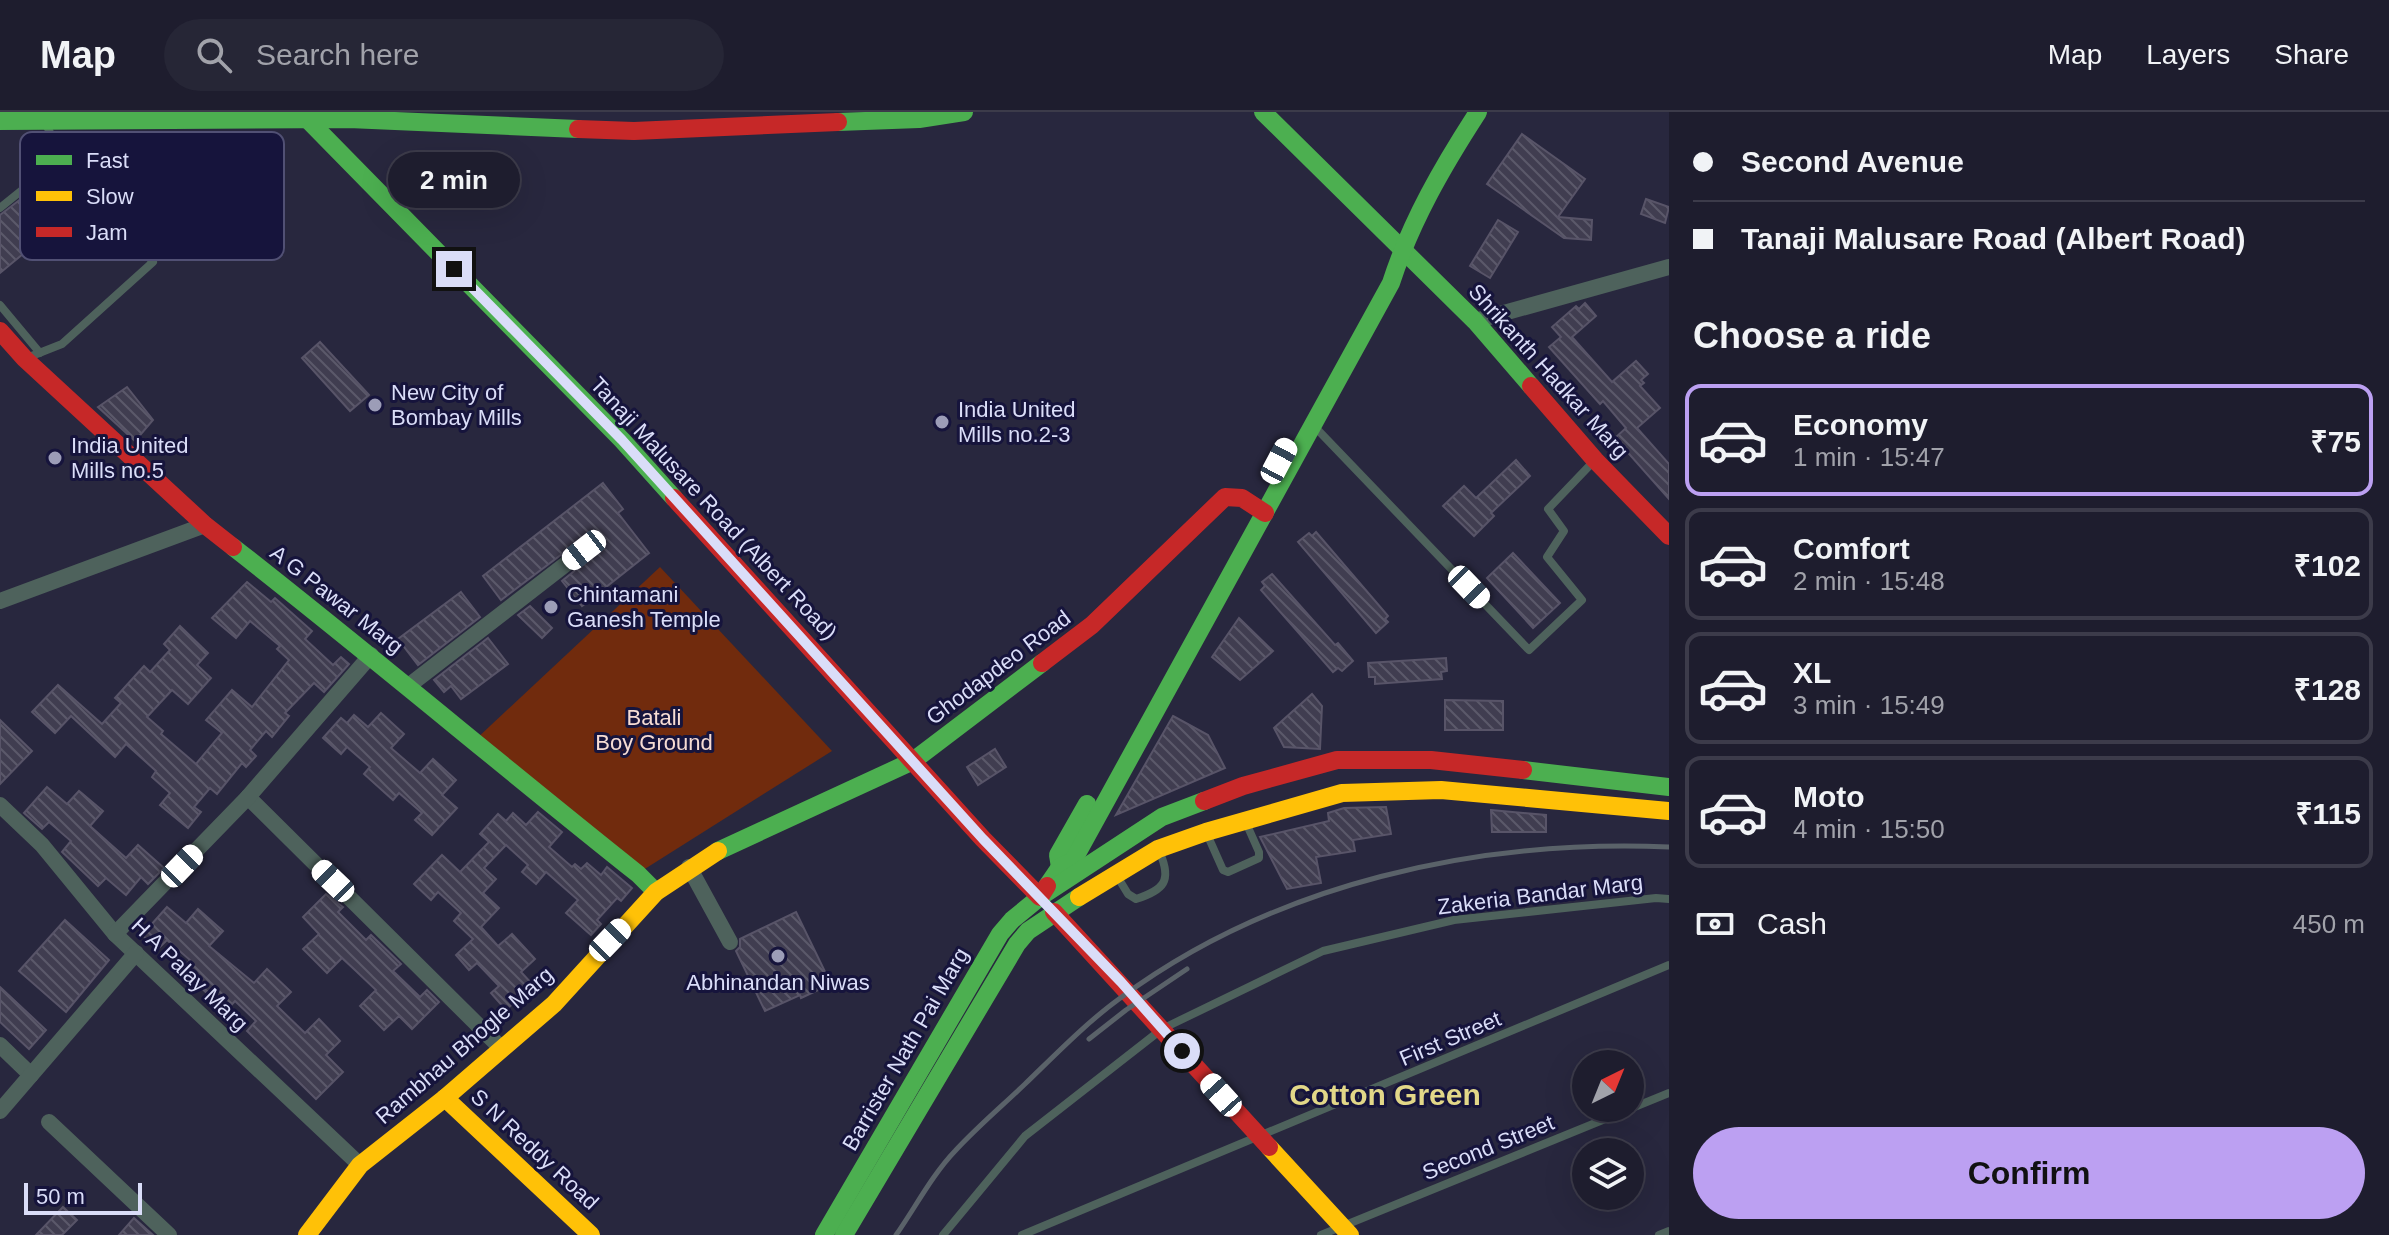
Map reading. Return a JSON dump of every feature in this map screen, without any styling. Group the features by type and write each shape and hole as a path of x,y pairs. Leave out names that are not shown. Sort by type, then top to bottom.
{"street":[{"path":"0,121 250,116 307,119 348,116 634,131 919,119 964,112"},
{"name":"Shrikanth Hadkar Marg","path":"1263,112 1475,321 1595,460 1669,536"},
{"path":"1260,510 1303,415 1382,275 1460,112"},
{"path":"1040,897 1060,867 1058,855 1260,510 1313,426 1391,283 1396,245 1478,112"},
{"name":"Tanaji Malusare Road (Albert Road)","path":"307,119 622,440 983,839 1040,897"},
{"path":"1475,321 1669,267"},
{"name":"A G Pawar Marg","path":"0,331 33,356 205,525 371,655 656,892"},
{"name":"Ghodapdeo Road","path":"656,892 706,857 913,761 1092,625 1225,497 1234,496 1260,510"},
{"path":"0,601 205,525"},
{"path":"407,687 584,550"},
{"path":"115,934 248,797 371,655"},
{"path":"1040,897 1162,817 1243,786 1337,760 1431,760 1669,787"},
{"name":"Barrister Nath Pai Marg","path":"844,1235 1008,957 1028,931 1158,849 1342,793 1441,790 1669,811"},
{"path":"248,797 501,1048"},
{"name":"H A Palay Marg","path":"0,805 42,845 115,934 360,1165"},
{"path":"689,867 730,942"},
{"name":"Rambhau Bhogle Marg","path":"307,1235 360,1165 445,1098 554,1004 656,892"},
{"path":"1040,897 1346,1230"},
{"name":"Barrister Nath Pai Marg","path":"824,1235 991,947 1012,920 1040,897"},
{"path":"0,1111 136,953"},
{"path":"0,1045 31,1075"},
{"name":"S N Reddy Road","path":"445,1098 591,1235"},
{"path":"49,1122 169,1235"}],"lane":[{"path":"45,122 50,132"},
{"path":"0,208 20,192"},
{"path":"0,305 33,356 62,344 153,262 151,260"},
{"path":"1313,426 1529,650 1582,600 1547,557 1564,531 1548,509 1595,460"},
{"path":"1206,832 1222,868 1228,872 1254,862 1260,855 1245,821"},
{"path":"1116,874 1128,894 1136,899 1153,893 1163,884 1167,874 1158,849"},
{"name":"Zakeria Bandar Marg","path":"943,1235 1025,1136 1162,1029 1323,951 1454,920 1669,899"},
{"name":"First Street","path":"1022,1235 1669,965"},
{"name":"Second Street","path":"1321,1235 1346,1230 1669,1093"},
{"path":"1659,1235 1669,1231"}],"green space":[{"name":"Batali Boy Ground","path":"660,567 832,751 640,872 474,741"}],"building":[{"path":"1522,134 1585,179 1558,217 1592,220 1591,240 1564,238 1487,184"},
{"path":"1646,199 1669,207 1665,223 1641,214"},
{"path":"20,200 20,256 0,273 0,215"},
{"path":"1498,220 1518,232 1490,278 1470,266"},
{"path":"1585,303 1596,316 1572,337 1612,382 1636,361 1648,374 1641,380 1644,383 1640,386 1660,408 1637,428 1669,464 1669,499 1615,438 1626,428 1549,347 1561,337 1552,327 1576,306 1579,309"},
{"path":"320,342 369,395 350,411 302,358"},
{"path":"127,387 153,420 135,441 98,407"},
{"path":"1516,460 1530,476 1491,513 1494,516 1474,536 1443,506 1464,486 1476,498"},
{"path":"603,483 623,509 618,513 649,553 582,606 562,581 594,555 593,544 582,539 501,600 483,576"},
{"path":"1316,532 1388,616 1385,619 1388,622 1376,633 1298,542 1309,533 1312,536"},
{"path":"1513,553 1560,603 1533,628 1487,578"},
{"path":"1272,574 1353,661 1342,671 1338,668 1333,672 1261,590 1265,586 1262,582"},
{"path":"247,582 271,602 275,598 312,631 305,639 333,665 341,657 349,664 324,692 314,683 285,713 289,716 272,737 266,731 250,750 256,756 246,767 242,763 217,794 210,788 194,807 201,812 188,828 160,805 170,793 152,777 156,771 126,744 115,757 71,716 55,733 32,712 58,685 102,724 121,703 115,698 144,666 150,672 170,650 164,644 180,626 208,653 197,665 211,678 188,704 172,690 147,717 163,731 161,734 196,764 222,733 206,720 232,690 252,707 289,660 277,649 280,646 250,621 236,638 212,618"},
{"path":"461,592 480,617 418,665 398,639"},
{"path":"530,606 552,628 542,638 518,615"},
{"path":"1239,618 1273,651 1240,680 1212,657"},
{"path":"488,638 508,664 461,699 451,686 444,692 434,680"},
{"path":"1446,658 1447,671 1441,672 1442,679 1375,684 1375,677 1369,677 1368,663"},
{"path":"1312,694 1322,706 1320,749 1284,747 1274,728"},
{"path":"1445,700 1503,701 1503,730 1445,730"},
{"path":"381,713 404,734 391,748 420,773 433,759 456,780 442,795 457,808 432,835 415,820 422,813 399,793 393,800 364,774 370,767 347,747 341,754 323,738 341,718 347,723 354,715 368,727"},
{"path":"1173,716 1208,735 1225,768 1116,815"},
{"path":"0,720 32,751 0,784"},
{"path":"995,749 1006,767 978,785 967,767"},
{"path":"47,787 67,804 79,791 103,811 90,826 126,858 138,845 164,868 148,884 141,877 126,895 106,878 98,886 62,852 71,841 49,822 42,829 24,813"},
{"path":"1386,807 1391,834 1353,840 1355,851 1316,857 1321,883 1287,889 1260,837 1329,821 1328,813 1344,808"},
{"path":"1491,810 1546,815 1546,832 1492,832"},
{"path":"538,812 562,832 549,847 572,867 575,864 581,869 587,863 601,875 607,867 632,888 621,901 617,898 597,920 601,924 591,935 566,913 578,900 546,872 536,884 522,872 528,865 506,845 484,868 496,879 483,893 499,908 481,927 498,946 512,934 535,959 521,972 533,985 506,1010 491,993 499,986 477,963 469,970 456,955 473,939 454,921 461,913 438,892 431,900 414,884 442,855 460,872 489,842 480,834 498,814 506,821 513,813 526,825"},
{"path":"326,894 343,907 338,912 366,940 371,935 401,964 393,971 420,997 427,990 439,1002 412,1029 399,1016 384,1030 360,1006 376,990 342,958 327,973 303,949 319,934 303,917"},
{"path":"167,907 186,923 198,909 223,931 209,946 254,983 267,969 291,992 277,1006 305,1033 319,1019 340,1041 326,1055 343,1072 316,1099 247,1031 256,1021 235,1001 226,1011 182,970 190,960 167,940 158,949 142,935"},
{"name":"Abhinandan Niwas","path":"796,912 831,984 765,1011 736,951 740,947 740,939"},
{"path":"65,920 109,960 66,1012 19,971"},
{"path":"0,987 46,1030 29,1049 0,1022"},
{"path":"63,1207 77,1220 62,1235 36,1235"},
{"path":"134,1218 153,1235 119,1235"}],"railway":[{"path":"896,1235 955,1151 1083,1029 1119,999 1180,959 1244,925 1311,898 1381,876 1452,861 1524,851 1597,846 1669,847"},
{"path":"1089,1039 1187,969"}],"traffic: fast":[{"path":"838,122 919,119 964,112"},
{"path":"1263,112 1475,321 1531,386"},
{"path":"1047,886 1060,867 1073,861 1391,283 1429,194 1478,112"},
{"path":"307,119 622,440 674,498"},
{"path":"0,121 349,119 578,129"},
{"path":"233,547 638,874 656,892"},
{"path":"718,851 913,761 1042,663"},
{"path":"1523,770 1669,787"},
{"path":"824,1235 1000,934 1012,920 1040,897 1162,817 1204,801"},
{"path":"1060,867 1058,855 1087,804"},
{"path":"844,1235 1017,944 1028,931 1079,897"}],"traffic: slow":[{"path":"1079,897 1158,849 1342,793 1441,790 1669,811"},
{"path":"307,1235 360,1165 445,1098 554,1004 656,892 718,851"},
{"path":"445,1098 591,1235"},
{"path":"1269,1147 1350,1235"}],"traffic: jam":[{"path":"578,129 634,131 838,122"},
{"path":"0,331 25,359 205,525 233,547"},
{"path":"1531,386 1595,460 1669,536"},
{"path":"1042,663 1092,625 1225,497 1242,498 1265,513"},
{"path":"674,498 983,839 1040,897 1047,886"},
{"path":"1204,801 1243,786 1337,760 1431,760 1523,770"},
{"path":"1054,912 1269,1147"}],"place":[{"name":"New City of Bombay Mills","path":"375,405"},
{"name":"India United Mills no.2-3","path":"942,422"},
{"name":"India United Mills no.5","path":"55,458"},
{"name":"Chintamani Ganesh Temple","path":"551,607"},
{"name":"Abhinandan Niwas","path":"778,956"}],"district":[{"name":"Cotton Green","path":"1385,1095"}],"route":[{"path":"454,269 622,440 983,839 1121,982 1182,1051"}]}
